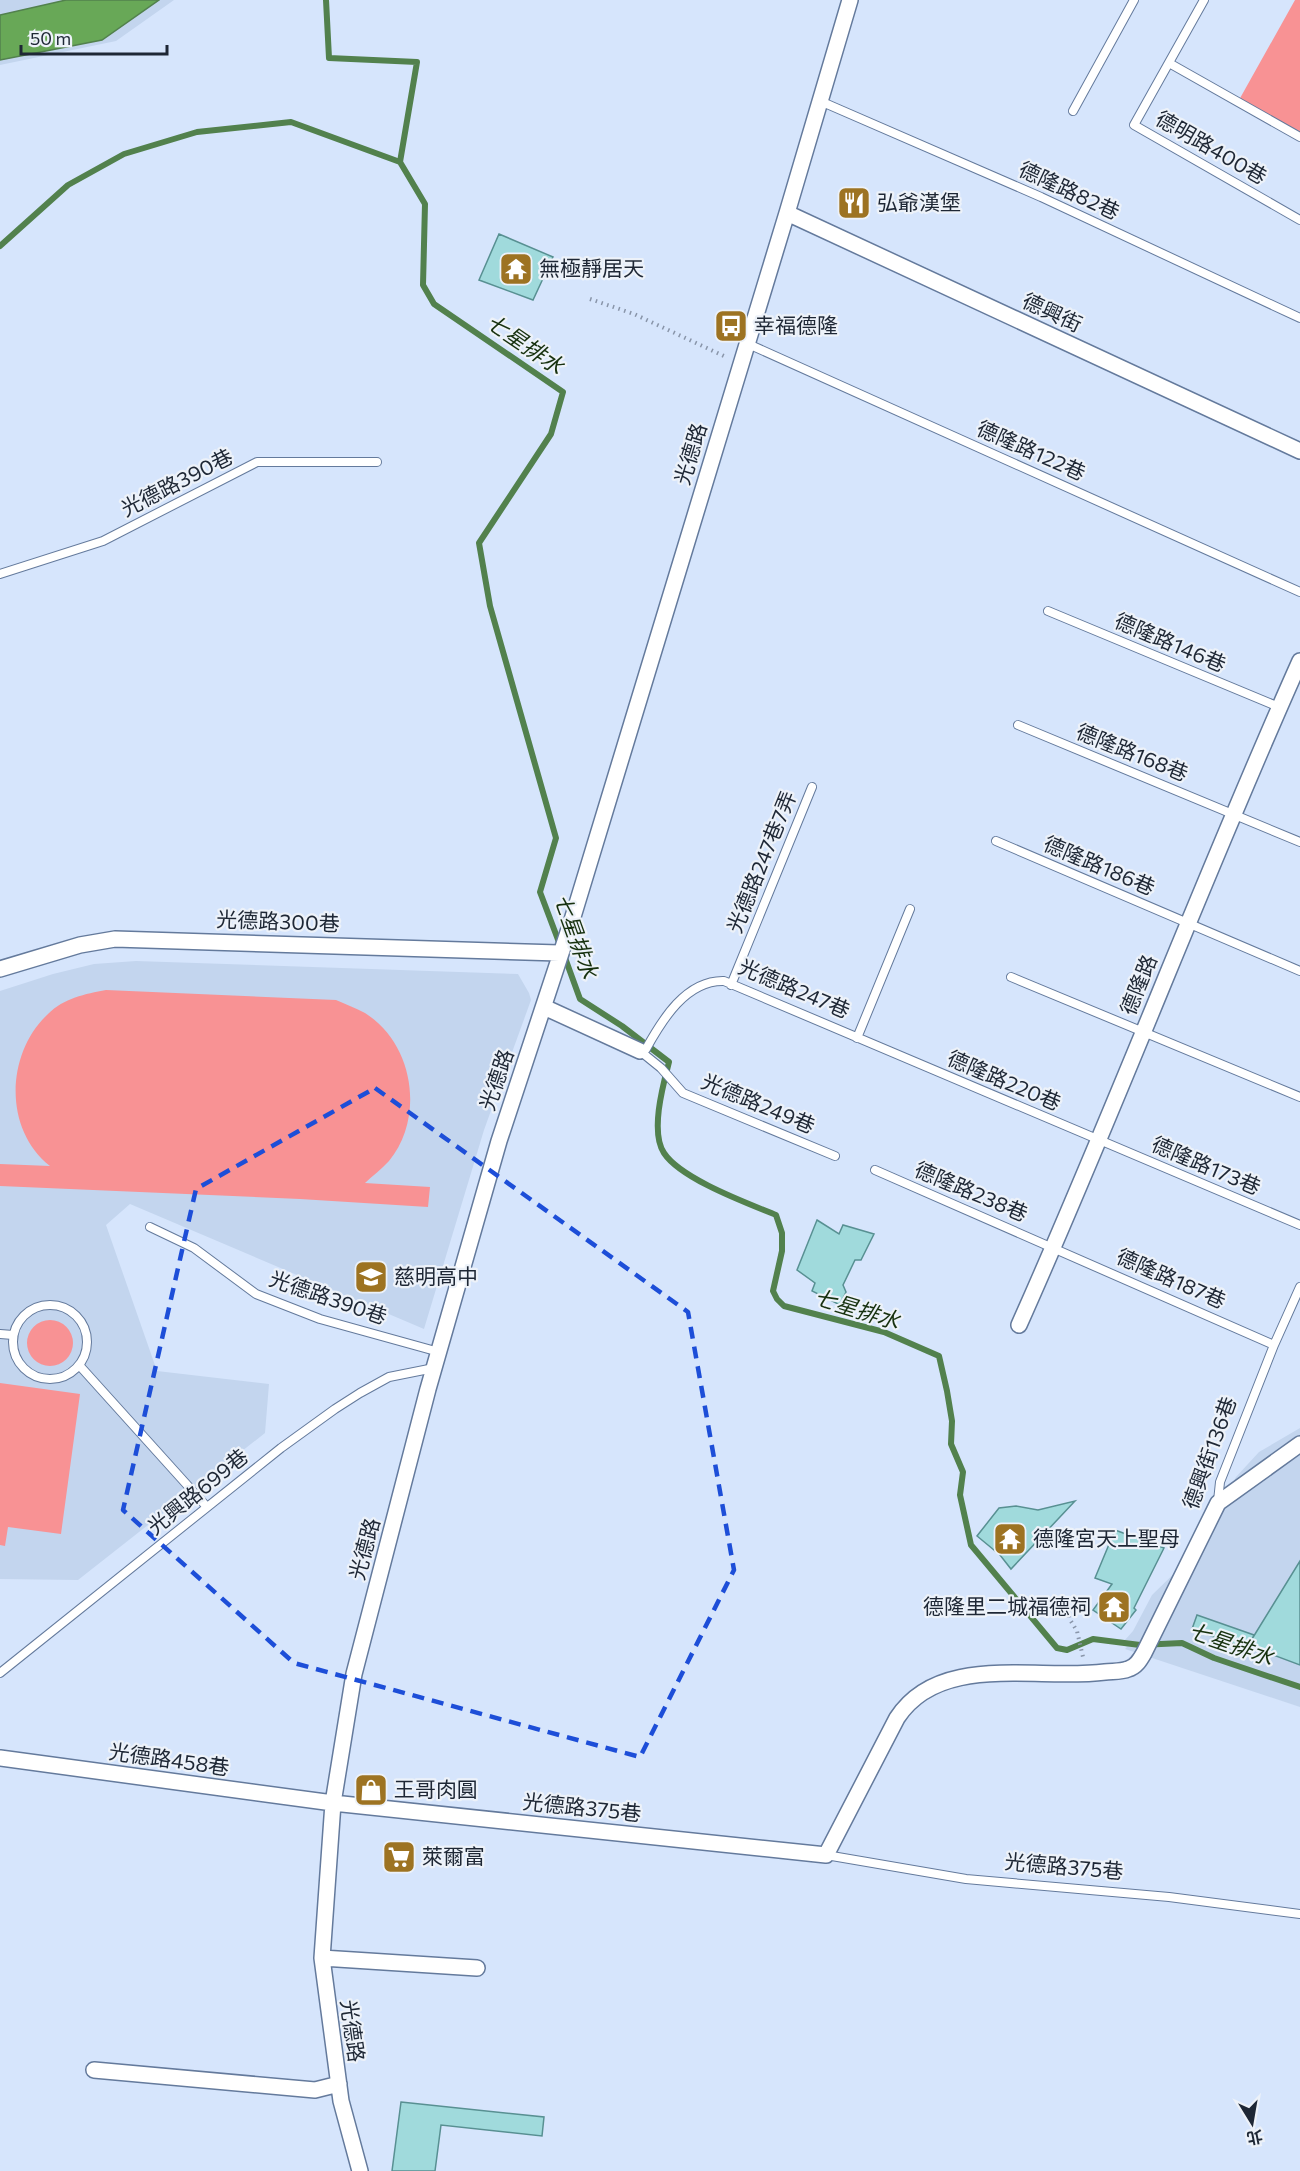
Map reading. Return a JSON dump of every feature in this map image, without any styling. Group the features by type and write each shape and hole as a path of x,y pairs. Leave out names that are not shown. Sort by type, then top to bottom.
{"street":[{"name":"光德路","path":"360,2171 341,2101 322,1958 333,1803 354,1674 434,1368 499,1141 572,920 850,0"},
{"name":"德興街","path":"787,213 1300,452"},
{"name":"德隆路","path":"1018,1325 1054,1247 1187,923 1300,661"},
{"name":"光德路300巷","path":"0,969 80,945 115,939 560,953"},
{"path":"544,1007 643,1050"},
{"path":"1218,1503 1300,1444"},
{"name":"德興街136巷","path":"826,1855 897,1718 904,1707 926,1689 941,1682 988,1675 1084,1675 1128,1669 1138,1663 1218,1503"},
{"name":"光德路458巷","path":"0,1758 333,1803"},
{"name":"光德路375巷","path":"333,1803 826,1855"},
{"path":"322,1958 477,1968"},
{"path":"94,2070 315,2090 339,2084"}],"lane":[{"path":"1073,111 1134,0"},
{"name":"德明路400巷","path":"1204,0 1134,125 1300,220"},
{"path":"1169,63 1300,137"},
{"name":"德隆路82巷","path":"820,101 1041,197 1300,318"},
{"name":"德隆路122巷","path":"746,343 1300,592"},
{"name":"光德路390巷","path":"0,574 104,541 257,462 377,462"},
{"name":"德隆路146巷","path":"1048,611 1279,707"},
{"name":"德隆路168巷","path":"1018,725 1300,842"},
{"name":"光德路247巷7弄","path":"731,985 812,787"},
{"name":"德隆路186巷","path":"996,841 1300,971"},
{"path":"857,1038 910,909"},
{"path":"1011,977 1300,1097"},
{"name":"光德路247巷","path":"643,1050 683,996 715,981 724,981 896,1054"},
{"name":"光德路249巷","path":"643,1050 683,1093 835,1156"},
{"name":"德隆路220巷","path":"896,1054 1098,1140"},
{"name":"德隆路173巷","path":"1098,1140 1300,1225"},
{"name":"德隆路238巷","path":"875,1170 1054,1247"},
{"name":"光德路390巷","path":"150,1227 194,1248 256,1294 320,1319 439,1352"},
{"name":"德隆路187巷","path":"1054,1247 1274,1345"},
{"name":"德興街136巷","path":"1218,1503 1220,1482 1274,1345 1300,1287"},
{"path":"46,1305 59,1306 70,1311 79,1319 87,1342 85,1354 79,1365 69,1373 57,1378 45,1379 33,1375 16,1359 13,1335 17,1324 25,1314 46,1305"},
{"path":"0,1334 13,1335"},
{"path":"79,1365 207,1507"},
{"name":"光興路699巷","path":"0,1673 281,1448 360,1393 389,1377 434,1368"},
{"name":"光德路375巷","path":"826,1855 966,1879 1169,1897 1300,1914"}],"path":[{"path":"590,299 634,314 740,364"},
{"path":"1068,1610 1077,1631 1084,1663"}],"highlighted area":[{"path":"375,1088 688,1312 734,1570 640,1757 294,1663 123,1510 196,1189"}],"shaded area":[{"path":"0,0 174,0 116,41 0,65"},
{"path":"66,0 159,0 102,40 0,60 0,15"},
{"path":"1295,0 1300,0 1300,134 1239,100"},
{"name":"慈明高中","path":"136,961 518,974 531,1000 484,1130 424,1329 130,1204 106,1225 157,1371 269,1384 265,1433 78,1580 0,1579 0,991 94,964"},
{"path":"106,990 336,1000 365,1013 382,1026 404,1062 409,1082 410,1103 407,1124 400,1143 389,1161 365,1183 430,1187 428,1207 0,1186 0,1164 50,1166 35,1150 24,1132 18,1112 16,1091 18,1069 24,1049 34,1030 48,1014 68,1000"},
{"path":"50,1320 66,1327 73,1343 66,1359 50,1366 34,1359 27,1343 34,1327"},
{"path":"0,1383 80,1394 61,1534 8,1527 5,1546 0,1545"},
{"path":"1300,1428 1300,1707 1125,1649 1127,1647 1124,1641 1133,1631 1152,1595 1192,1556 1236,1477 1259,1452"}],"building":[{"name":"無極靜居天","path":"499,234 553,257 533,300 479,280"},
{"path":"817,1220 839,1234 843,1225 874,1234 861,1260 855,1260 843,1285 846,1292 840,1305 812,1291 815,1283 797,1270"},
{"name":"德隆宮天上聖母","path":"1075,1501 1011,1569 1000,1555 977,1536 999,1508 1016,1506 1038,1510"},
{"path":"1115,1530 1164,1548 1134,1608 1136,1610 1121,1629 1093,1610 1112,1584 1095,1578"},
{"path":"1300,1561 1300,1665 1249,1646 1248,1649 1192,1629 1197,1615 1254,1635 1252,1639"},
{"path":"401,2102 544,2117 542,2136 441,2125 435,2171 392,2171"}],"waterway":[{"path":"326,0 329,58 417,62 400,162"},
{"name":"七星排水","path":"0,246 68,185 124,154 197,132 291,122 400,162 425,204 423,285 434,304 563,392 551,434 479,543 490,606 556,838 540,892 560,945"},
{"name":"七星排水","path":"564,955 580,999 622,1026 669,1062 661,1095 658,1121 660,1144 664,1153 673,1163 699,1181 776,1215 782,1233 782,1251 773,1291 777,1299 784,1306 884,1332 939,1356 952,1421 951,1444 963,1472 960,1495 971,1545 1057,1648 1067,1650 1093,1639 1140,1645 1182,1643 1214,1658 1300,1687"}],"place":[{"name":"弘爺漢堡","path":"854,203"},
{"name":"無極靜居天","path":"516,269"},
{"name":"幸福德隆","path":"731,326"},
{"name":"慈明高中","path":"371,1277"},
{"name":"德隆宮天上聖母","path":"1010,1539"},
{"name":"德隆里二城福德祠","path":"1114,1607"},
{"name":"王哥肉圓","path":"371,1790"},
{"name":"萊爾富","path":"399,1857"}]}
